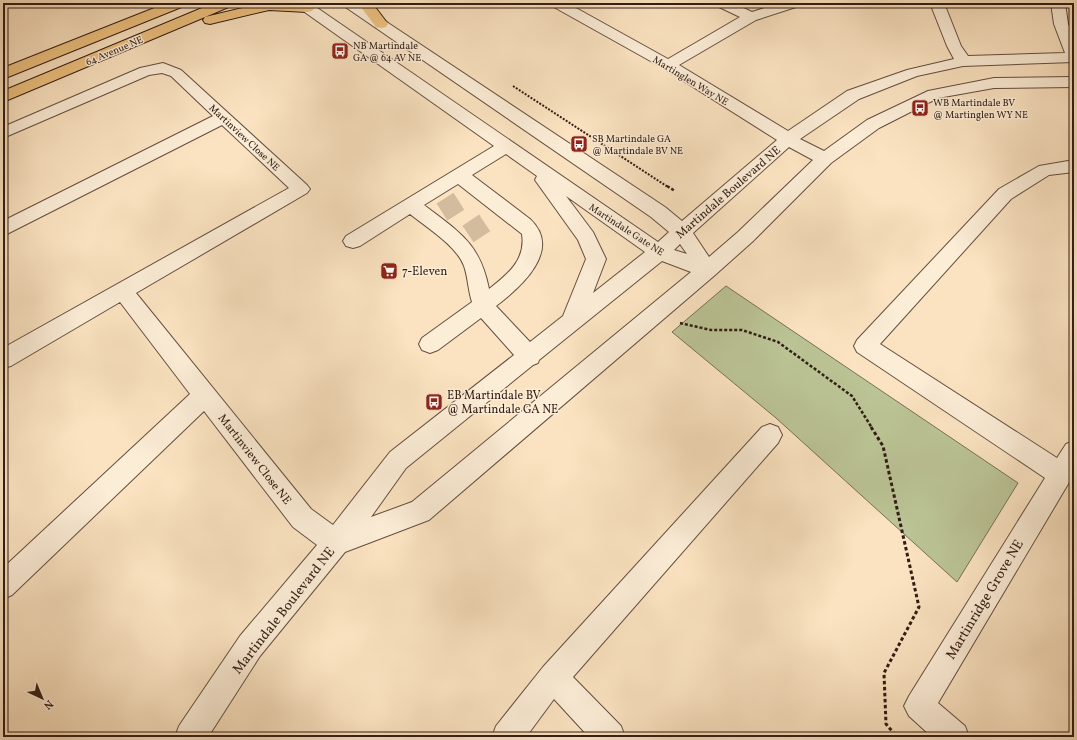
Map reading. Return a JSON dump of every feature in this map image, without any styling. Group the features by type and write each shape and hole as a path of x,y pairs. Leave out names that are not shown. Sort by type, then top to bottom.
{"main road":[{"name":"64 Avenue NE","path":"3,74 179,3"},
{"name":"64 Avenue NE","path":"3,97 226,3"},
{"path":"365,3 381,24"},
{"path":"142,39 243,11 269,6 304,5"}],"street":[{"path":"349,3 658,212 682,232 708,270"},
{"name":"Martinglen Way NE","path":"557,3 668,65 788,139 825,159"},
{"path":"722,3 751,17"},
{"path":"668,65 751,17 794,3"},
{"path":"937,3 954,46 963,61"},
{"path":"1058,3 1061,24 1074,57"},
{"name":"Martindale Gate NE","path":"304,5 659,252 708,270"},
{"name":"Martindale Boulevard NE","path":"190,737 250,646 336,543 398,460 530,357 659,252 788,139 853,95 912,73 963,61 1074,57"},
{"name":"Martinview Close NE","path":"3,133 145,71 163,68 176,73 301,189 123,292 3,359"},
{"name":"Martindale Boulevard NE","path":"336,543 420,511 708,270 745,237 825,159 873,124 934,94 994,83 1074,82"},
{"path":"3,229 225,117"},
{"path":"353,241 506,146"},
{"path":"532,164 586,237 596,259 571,324"},
{"path":"1060,474 865,346 1006,194 1045,170 1074,166"},
{"path":"430,344 483,305 523,270 530,257 532,244 531,233 523,224 498,214 471,194 459,175"},
{"path":"411,205 435,216 462,238 463,248 471,260 478,284 479,295 483,305 501,327 530,357"},
{"name":"Martinview Close NE","path":"123,292 302,518 336,543"},
{"path":"3,586 205,395"},
{"path":"507,737 553,677 770,434"},
{"name":"Martinridge Grove NE","path":"954,737 920,706 1074,452"},
{"path":"553,677 610,737"}],"path":[{"path":"510,84 675,191"},
{"path":"674,322 711,330 742,330 778,342 852,396 883,446 919,607 884,673 886,724 897,737"}],"green space":[{"path":"726,286 1018,483 957,582 776,418 672,332"}],"tunnel":[{"path":"442,212 464,198"},
{"path":"468,234 492,218"}],"place":[{"name":"NB Martindale GA @ 64 AV NE","path":"340,51"},
{"name":"WB Martindale BV @ Martinglen WY NE","path":"920,108"},
{"name":"SB Martindale GA @ Martindale BV NE","path":"579,144"},
{"name":"7-Eleven","path":"389,271"},
{"name":"EB Martindale BV @ Martindale GA NE","path":"434,402"}]}
